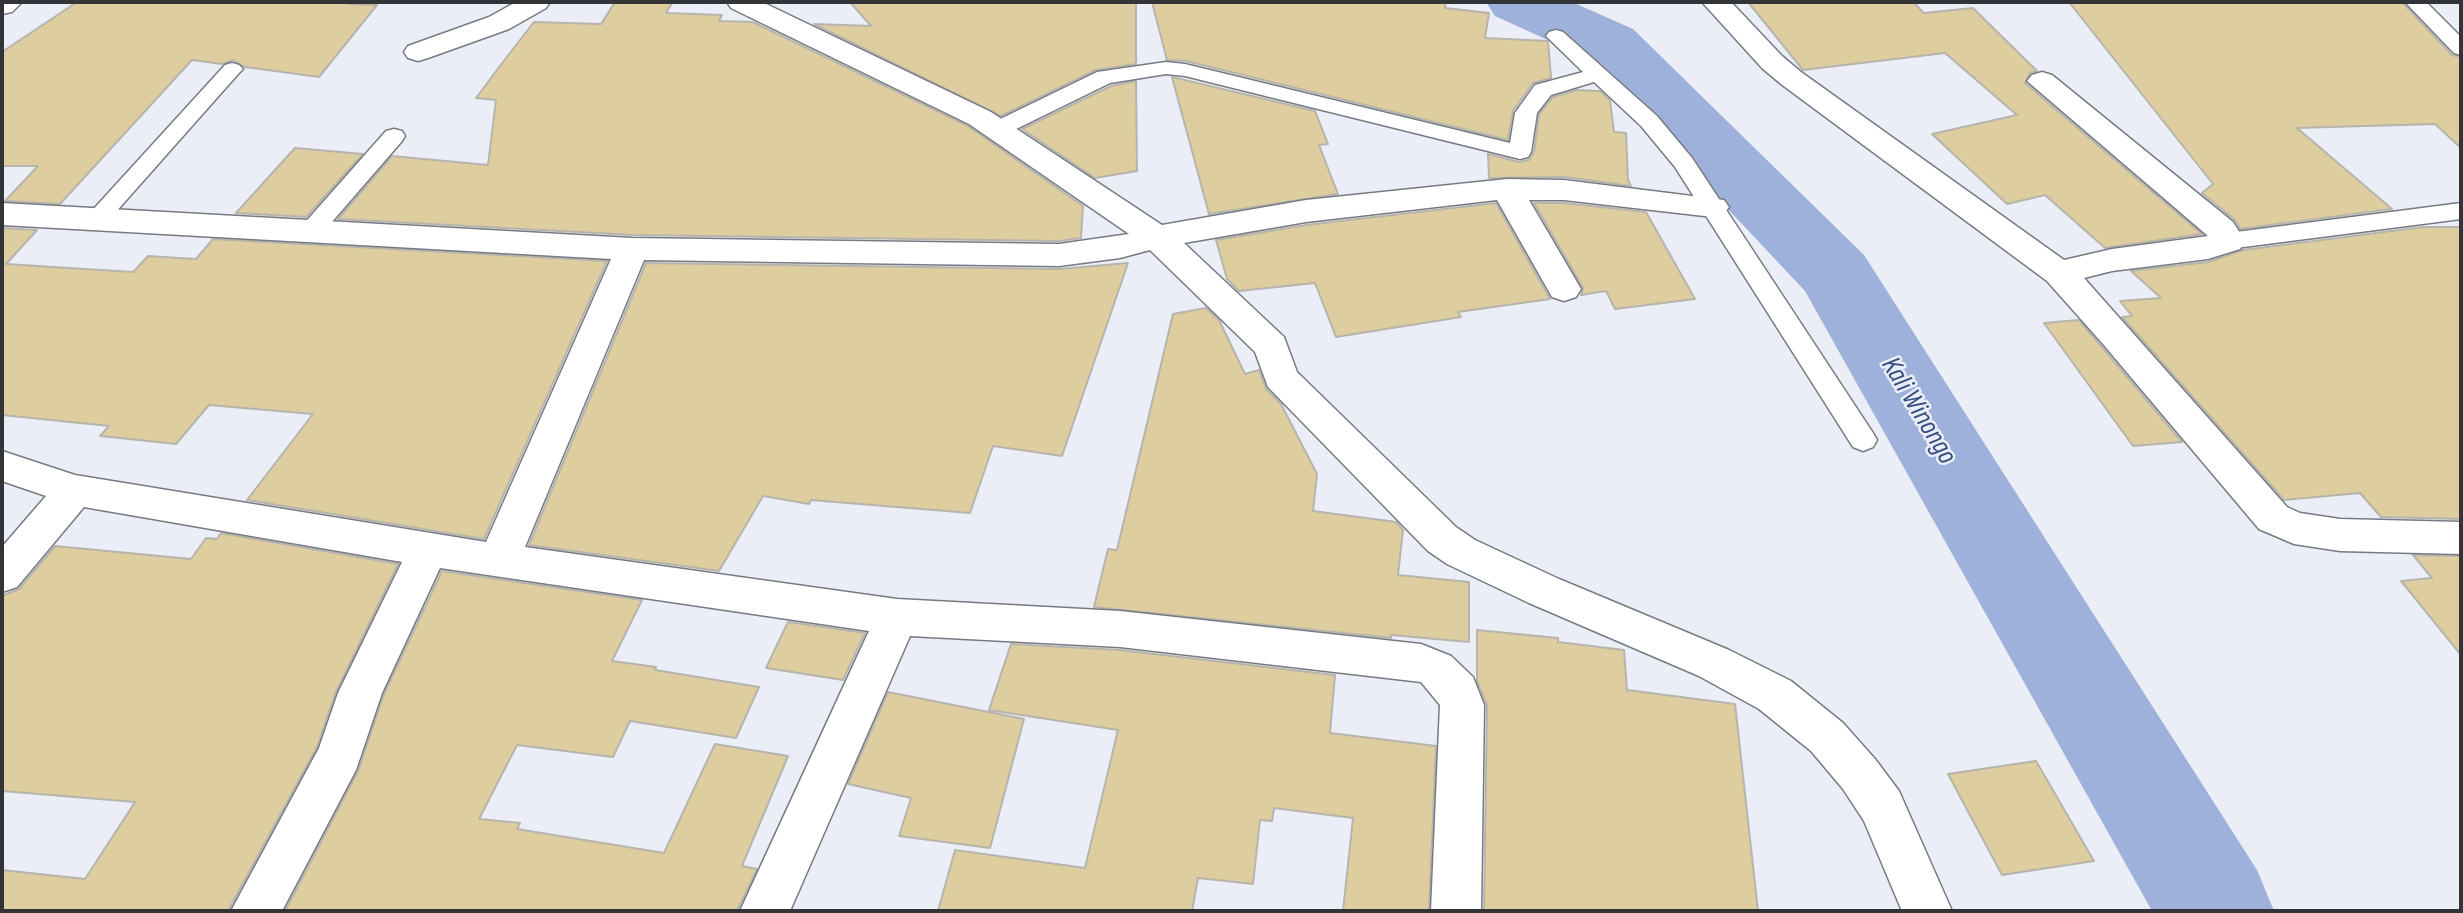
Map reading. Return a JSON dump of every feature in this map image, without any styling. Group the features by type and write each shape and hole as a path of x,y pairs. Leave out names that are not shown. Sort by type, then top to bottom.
{"street":[{"path":"2,6 8,2"},
{"path":"418,52 499,23 536,2"},
{"path":"745,2 931,93 998,129 1271,346 1281,378 1442,539 1461,552 1738,675 1775,695 1828,737 1859,774 1882,807 1927,911"},
{"path":"1716,2 1791,78 2059,273 2116,335 2273,518 2294,528 2340,535 2461,538"},
{"path":"2042,81 2221,230 2228,241 2208,248 2112,260 2059,273"},
{"path":"2,214 632,249 1059,255 1306,211 1507,189 1564,190 1713,207"},
{"path":"1507,189 1564,289"},
{"path":"499,559 632,249"},
{"path":"2,466 75,489 428,550 897,617 1120,629 1421,663 1436,669 1457,691 1462,705 1456,911"},
{"path":"2,575 75,489"},
{"path":"257,911 341,755 359,693 428,550"},
{"path":"765,911 897,617"}],"lane":[{"path":"2415,2 2461,49"},
{"path":"1556,36 1648,121 1684,163 1863,440"},
{"path":"998,129 1105,77 1166,68 1185,70 1520,152 1526,113 1543,90 1598,74"},
{"path":"98,218 232,69"},
{"path":"310,232 394,136"},
{"path":"2228,241 2461,211"}],"building":[{"path":"77,2 350,2 348,4 377,5 319,77 245,67 233,60 222,64 192,60 60,204 5,201 38,166 2,166 2,52"},
{"path":"615,2 672,3 666,13 722,15 719,21 753,22 968,126 1083,206 1081,238 1059,241 632,235 338,219 392,156 488,165 496,100 476,98 534,22 601,24"},
{"path":"850,2 1136,2 1136,64 1096,70 1001,116 814,24 871,26"},
{"path":"1152,2 1446,2 1445,8 1489,13 1485,38 1548,41 1551,78 1533,83 1513,111 1508,140 1186,61 1167,60"},
{"path":"1748,2 1913,2 1924,13 1973,8 2037,71 2030,73 2025,83 2202,234 2105,248 2045,195 2007,204 1932,134 2017,115 1945,53 1803,70"},
{"path":"2069,2 2402,2 2452,55 2461,57 2461,148 2435,124 2297,128 2392,209 2240,229 2235,220 2202,193 2213,184"},
{"path":"1172,77 1315,111 1328,144 1319,145 1338,194 1209,214"},
{"path":"1136,81 1137,171 1095,178 1022,129 1111,86"},
{"path":"1577,90 1600,91 1610,100 1614,132 1626,133 1628,180 1631,186 1564,177 1489,178 1488,154 1519,162 1529,160 1534,152 1539,114 1553,97"},
{"path":"295,148 363,154 306,217 236,213"},
{"path":"1496,203 1550,299 1458,312 1461,317 1336,337 1315,283 1239,291 1227,279 1216,240 1306,225"},
{"path":"1534,203 1564,203 1646,212 1695,299 1615,309 1606,291 1581,295 1583,288"},
{"path":"2423,227 2461,227 2461,519 2381,517 2360,493 2284,500 2122,317 2132,316 2120,301 2161,298 2131,271 2208,262 2243,250"},
{"path":"2,228 37,230 6,264 133,272 148,256 196,259 213,239 607,261 484,539 247,500 313,414 209,405 176,444 100,436 109,426 2,415"},
{"path":"646,263 1059,269 1128,263 1062,456 993,446 970,513 811,500 809,504 763,496 719,571 529,545"},
{"path":"1206,308 1219,320 1245,374 1259,370 1266,389 1281,404 1317,474 1313,511 1396,522 1403,530 1398,575 1469,582 1469,642 1391,635 1391,638 1094,607 1108,549 1117,550 1173,314"},
{"path":"2079,320 2182,442 2133,446 2044,323"},
{"path":"221,533 398,564 336,692 317,747 228,911 2,911 2,870 85,879 135,802 2,791 2,596 19,589 55,546 191,559 206,538 217,539"},
{"path":"2413,555 2461,556 2461,655 2401,581 2432,578"},
{"path":"442,571 642,600 612,661 759,687 736,738 630,721 613,757 517,745 479,819 520,823 517,829 664,853 715,744 788,756 742,866 757,869 737,911 285,911 358,771 384,694"},
{"path":"788,622 865,633 843,680 766,668"},
{"path":"1477,630 1558,638 1558,642 1624,650 1627,690 1735,704 1758,911 1484,911 1487,705 1477,681"},
{"path":"1011,644 1120,650 1335,675 1330,733 1436,746 1429,911 1343,911 1353,818 1274,808 1272,821 1260,820 1253,884 1198,878 1192,911 938,911 955,850 1085,868 1118,730 989,710"},
{"path":"888,692 1024,719 990,848 899,836 911,798 848,784"},
{"path":"2036,761 2094,861 2002,875 1948,774"}],"waterway":[{"name":"Kali Winongo","path":"1518,2 1609,43 1836,274 2216,911"}]}
